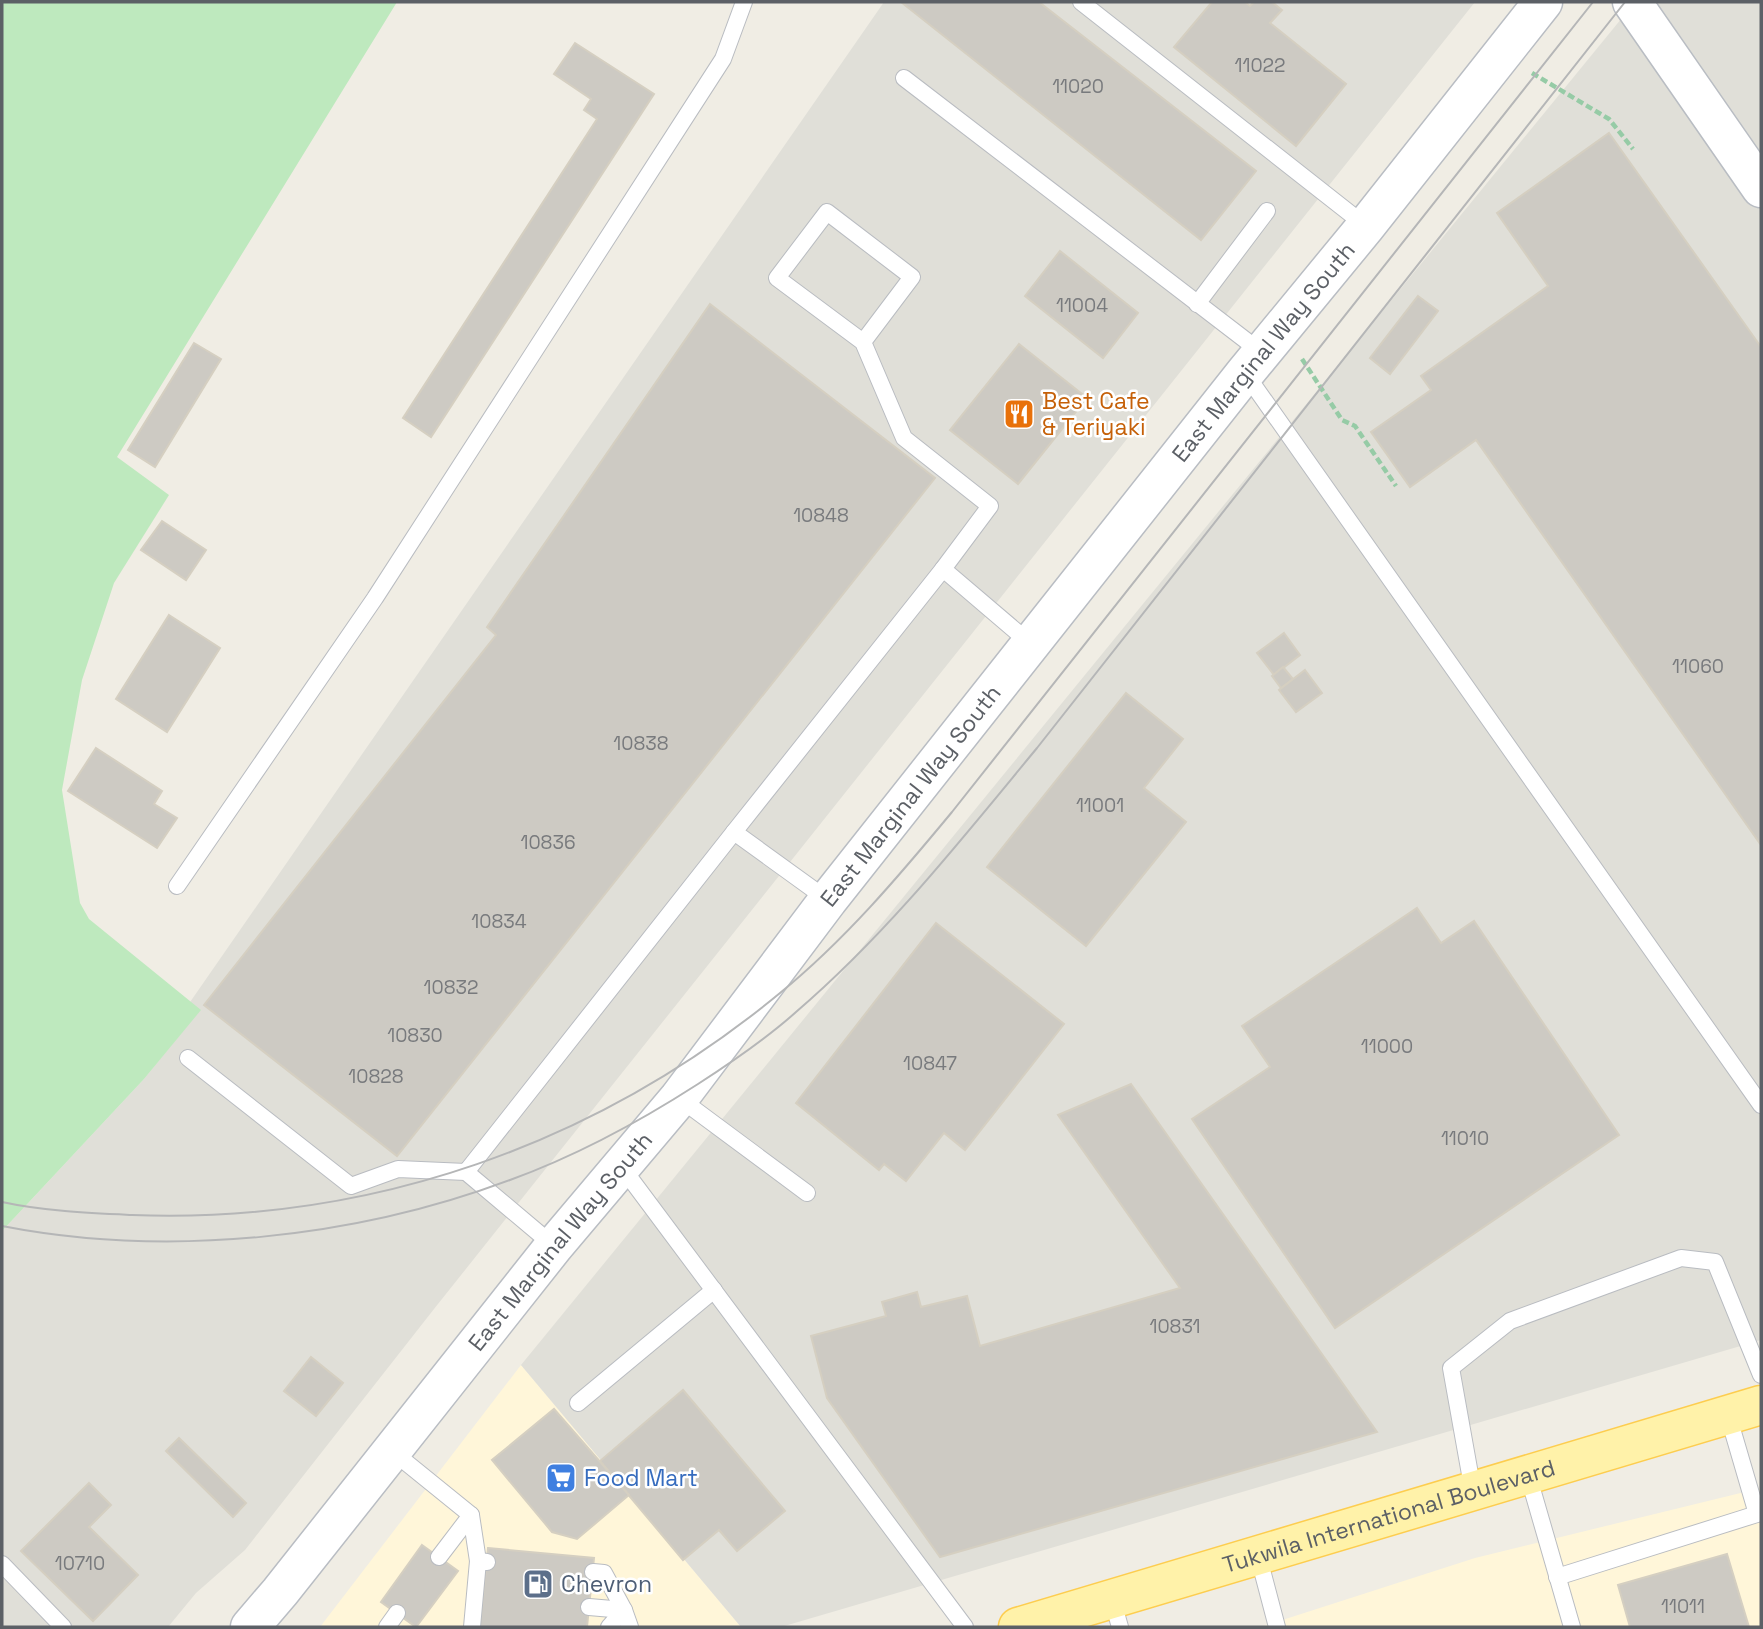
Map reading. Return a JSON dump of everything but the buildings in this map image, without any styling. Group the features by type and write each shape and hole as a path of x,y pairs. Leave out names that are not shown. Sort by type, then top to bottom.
{"main road":[{"name":"Tukwila International Boulevard","path":"1018,1627 1116,1613 1258,1555 1745,1410"}],"street":[{"name":"East Marginal Way South","path":"250,1627 277,1610 392,1451 554,1246 679,1098 828,900 1253,362 1366,226 1543,2"},
{"path":"1632,2 1761,188"}],"lane":[{"path":"177,886 375,598 723,59 744,2"},
{"path":"1081,2 1366,226"},
{"path":"904,78 1197,303 1253,362 1761,1105"},
{"path":"1197,303 1267,211"},
{"path":"466,1172 990,506 904,438 863,342 777,278 827,212 912,277 863,342"},
{"path":"943,569 1031,644"},
{"path":"734,832 828,900"},
{"path":"188,1058 351,1186 398,1169 466,1172 554,1246"},
{"path":"679,1098 807,1193"},
{"path":"621,1166 965,1627"},
{"path":"1473,1491 1451,1368 1510,1321 1681,1258 1715,1262 1761,1375"},
{"path":"578,1403 714,1290"},
{"path":"1557,1577 1759,1521 1745,1410"},
{"path":"392,1451 471,1516 482,1561 479,1597 472,1627"},
{"path":"1527,1474 1572,1627"},
{"path":"439,1557 471,1516"},
{"path":"1258,1555 1277,1627"},
{"path":"2,1564 64,1627"},
{"path":"593,1572 604,1573 630,1627"},
{"path":"589,1607 624,1610"},
{"path":"609,1627 624,1610"},
{"path":"387,1627 397,1613"}],"path":[{"path":"1526,69 1609,119 1633,149"},
{"path":"1299,355 1342,420 1355,426 1396,486"}],"shaded area":[{"path":"884,2 1475,2 245,1550 196,1593 168,1627 2,1627 2,1231 144,1079 200,1010 188,1005"},
{"path":"1635,2 1761,2 1761,1340 781,1627 741,1627 521,1365"},
{"path":"521,1365 741,1627 320,1627"},
{"path":"1761,1488 1761,1627 1261,1627 1475,1558"}],"green space":[{"path":"2,2 397,2 117,457 169,495 114,583 82,680 62,790 80,903 89,919 201,1010 144,1079 2,1231"}],"tram line":[{"path":"2,1202 50,1210 132,1215 221,1214 308,1205 393,1189 476,1164 557,1132 635,1093 709,1047 804,973 849,929 912,860 1593,2"},
{"path":"2,1226 64,1236 128,1241 193,1241 324,1229 387,1217 510,1180 583,1149 676,1098 761,1041 861,951 980,817 1625,2"}],"place":[{"name":"Best Cafe & Teriyaki","path":"1019,414"},
{"name":"Food Mart","path":"561,1478"},
{"name":"Chevron","path":"538,1584"}]}
